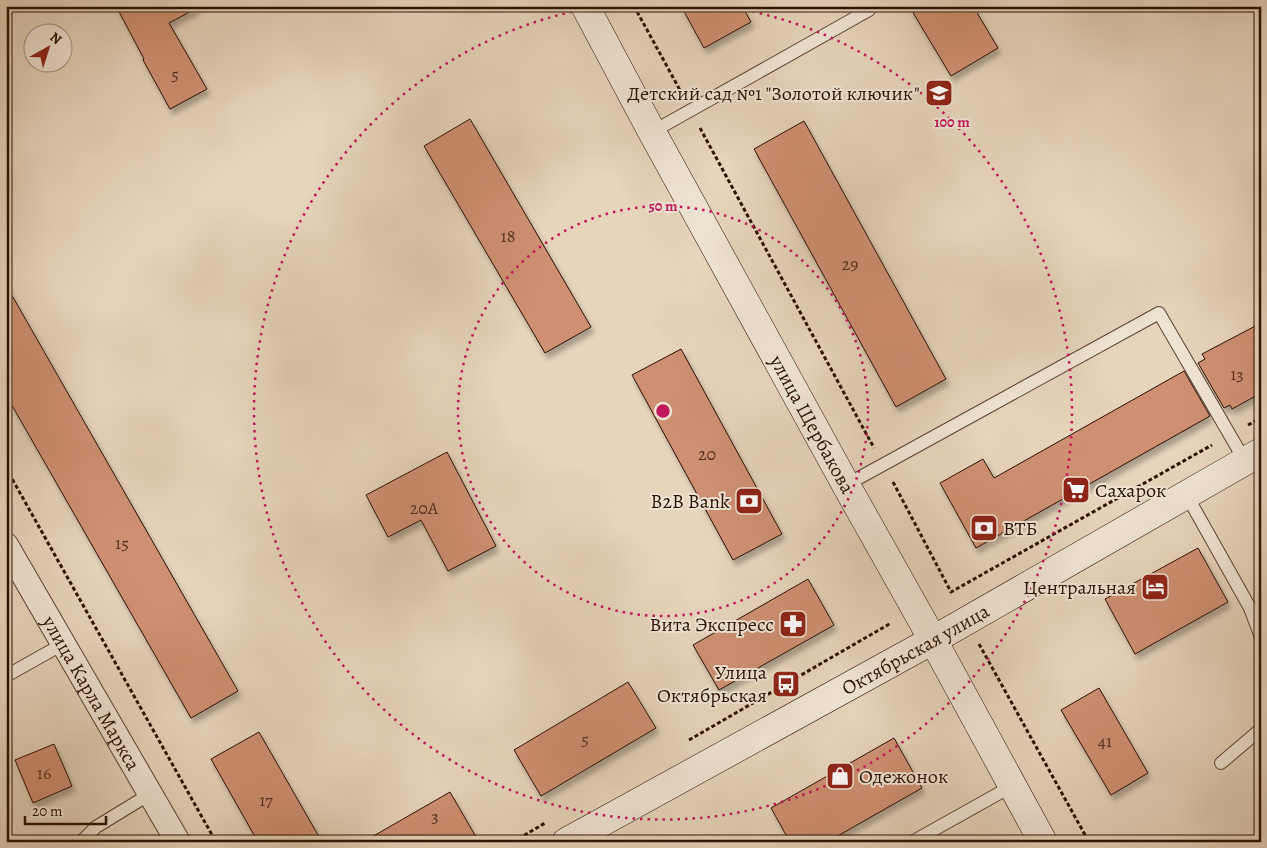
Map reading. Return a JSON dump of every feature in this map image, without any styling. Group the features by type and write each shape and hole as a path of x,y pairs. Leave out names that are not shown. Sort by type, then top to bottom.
{"main road":[{"name":"улица Щербакова","path":"584,6 1043,842"},
{"name":"Октябрьская улица","path":"566,842 933,640 1253,456"}],"street":[{"name":"улица Карла Маркса","path":"6,545 178,842"}],"lane":[{"path":"652,132 869,10"},
{"path":"846,486 1159,313 1230,435 1253,456"},
{"path":"1186,494 1255,608 1261,637"},
{"path":"6,676 63,644"},
{"path":"1221,763 1261,729"},
{"path":"912,842 1012,786"},
{"path":"81,842 96,828 150,794"}],"path":[{"path":"634,6 883,464 966,621 1089,842"},
{"path":"951,592 1261,418"},
{"path":"6,468 216,842"},
{"path":"685,742 916,609"},
{"path":"513,842 548,822"}],"building":[{"path":"116,6 201,6 169,23 207,89 170,109"},
{"path":"681,6 742,6 751,22 704,48"},
{"path":"909,6 973,6 998,48 951,76"},
{"path":"470,119 591,327 545,353 424,146"},
{"path":"804,121 946,379 896,407 754,149"},
{"path":"6,285 238,691 191,718 6,395"},
{"path":"1261,323 1261,393 1232,409 1230,405 1224,408 1198,363 1205,359 1202,354"},
{"path":"681,349 782,534 733,560 632,375"},
{"path":"1184,371 1210,416 976,548 940,483 983,459 994,478"},
{"path":"447,452 496,546 448,571 421,520 388,537 366,495"},
{"path":"1198,548 1228,602 1135,654 1105,599"},
{"path":"808,579 834,625 719,690 693,645"},
{"path":"628,682 656,728 541,796 514,750"},
{"path":"1099,688 1148,773 1111,795 1061,710"},
{"path":"259,732 322,842 258,842 211,759"},
{"path":"894,738 922,788 827,842 790,842 771,808"},
{"path":"54,744 72,786 33,803 15,760"},
{"path":"450,792 479,842 363,842"}],"place":[{"name":"Детский сад №1 \"Золотой ключик\"","path":"939,93"},
{"name":"Сахарок","path":"1076,490"},
{"name":"B2B Bank","path":"749,501"},
{"name":"ВТБ","path":"984,528"},
{"name":"Центральная","path":"1155,587"},
{"name":"Вита Экспресс","path":"793,624"},
{"name":"Улица Октябрьская","path":"786,684"},
{"name":"Одежонок","path":"840,776"}]}
